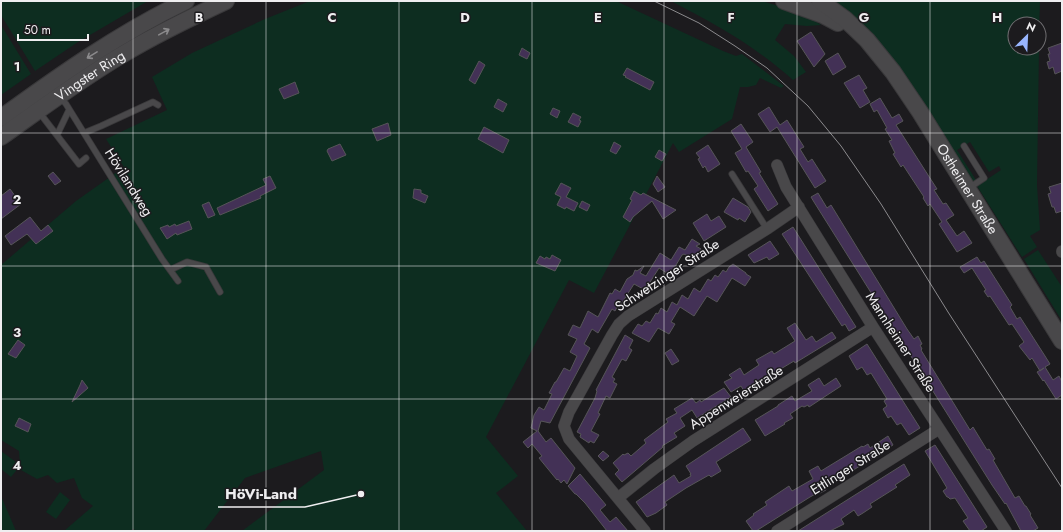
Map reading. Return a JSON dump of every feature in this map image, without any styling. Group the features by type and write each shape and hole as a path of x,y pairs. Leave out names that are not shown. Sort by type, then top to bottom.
{"main road":[{"name":"Vingster Ring","path":"1,118 65,72 117,39 186,1"},
{"name":"Vingster Ring","path":"1,137 38,110 125,53 174,26 226,1"},
{"name":"Ostheimer Straße","path":"784,1 814,4 823,15 845,26 867,40 893,72 920,112 1062,340"}],"street":[{"name":"Mannheimer Straße","path":"777,165 786,187 873,327 1006,531"},
{"name":"Schwetzinger Straße","path":"645,531 569,438 564,426 569,412 600,355 619,324 628,316 767,229 799,207"},
{"name":"Appenweierstraße","path":"618,498 654,469 693,441 873,327"},
{"name":"Ettlinger Straße","path":"777,531 939,429"}],"lane":[{"name":"Hövilandweg","path":"59,96 178,281"},
{"path":"84,133 153,102 158,105"},
{"path":"38,110 79,164 86,158"},
{"path":"57,135 69,110"},
{"path":"964,146 984,178 968,189"},
{"path":"732,174 767,229"},
{"path":"170,270 187,262 206,267 220,292"}],"green space":[{"path":"1,1 148,1 78,42 35,71 1,15"},
{"path":"310,1 616,1 723,51 736,56 742,54 784,86 781,88 760,78 756,85 740,87 732,119 679,152 673,143 594,293 569,280 486,437 518,476 496,493 527,531 242,531 324,470 321,451 245,478 204,531 137,531 133,529 131,531 64,531 93,506 82,498 74,478 57,483 48,475 37,479 21,470 20,466 11,477 1,469 1,451 20,465 19,451 1,440 1,265 76,201 124,167 106,139 167,110 152,77 192,53 265,19"},
{"path":"671,1 762,1 809,17 821,25 807,26 785,24 775,40 794,56 806,72 793,80 750,46"},
{"path":"829,1 1040,1 1039,16 1007,16 1007,56 1039,56 1037,185 1040,230 1030,236 1037,247 1022,257 977,186 1001,170 999,166 989,172 970,142 957,150 976,180 970,184"},
{"path":"1,25 31,74 1,95"},
{"path":"1038,250 1062,287 1062,321 1024,259"},
{"path":"60,492 70,500 56,519 46,512"},
{"path":"1,496 16,531 1,531"}],"building":[{"path":"811,32 825,54 814,67 797,41"},
{"path":"1062,43 1062,71 1055,74 1053,67 1049,69 1047,62 1050,61 1048,48"},
{"path":"522,48 530,53 527,59 519,55"},
{"path":"838,53 846,67 833,75 825,61"},
{"path":"479,61 485,65 475,84 469,80"},
{"path":"627,68 654,82 650,90 625,77 626,76 623,75"},
{"path":"859,75 867,88 863,90 870,102 860,108 844,83"},
{"path":"295,82 299,93 284,99 279,89"},
{"path":"880,98 892,118 899,114 903,121 896,125 937,189 934,190 943,204 946,203 954,215 946,220 957,236 964,231 972,243 957,252 939,224 942,222 930,204 928,206 923,198 924,197 903,165 901,167 893,154 895,153 889,141 892,140 885,129 887,128 877,110 874,112 870,104"},
{"path":"498,99 507,104 503,112 494,107"},
{"path":"769,107 780,125 787,120 804,147 800,149 808,162 812,159 826,181 815,188 777,127 770,132 758,114"},
{"path":"553,108 560,111 557,118 550,114"},
{"path":"573,113 581,117 578,127 568,122"},
{"path":"388,123 391,135 377,141 372,129"},
{"path":"741,124 753,142 746,147 761,172 759,173 778,204 768,211 754,189 758,186 748,171 746,172 735,153 742,149 731,131"},
{"path":"484,127 509,140 503,153 478,139"},
{"path":"614,142 621,146 616,154 610,151"},
{"path":"340,144 346,155 332,161 327,151 328,149"},
{"path":"708,145 720,164 708,172 705,166 703,168 698,159 700,158 696,153"},
{"path":"659,150 666,154 662,161 655,157"},
{"path":"53,172 61,181 55,185 48,176"},
{"path":"270,176 276,188 260,196 261,198 220,215 217,208 266,185 263,179"},
{"path":"657,176 665,187 658,192 653,184"},
{"path":"561,183 571,188 566,197 578,203 574,211 557,205 561,197 555,194"},
{"path":"1062,183 1062,211 1056,213 1054,207 1052,207 1048,194 1051,193 1049,187"},
{"path":"10,189 21,204 1,219 1,196"},
{"path":"414,189 421,190 421,193 428,196 425,203 413,198"},
{"path":"634,191 641,195 643,193 676,210 663,219 652,201 633,217 630,222 623,217 632,200 630,199"},
{"path":"818,193 827,208 831,205 907,329 914,339 918,336 922,344 920,345 921,350 970,430 973,427 987,450 989,449 995,459 993,460 1015,498 1019,496 1038,528 1033,531 1021,531 1006,503 1005,504 992,485 814,202 811,197"},
{"path":"733,198 748,207 751,212 745,222 739,218 738,220 724,212"},
{"path":"582,201 590,205 587,211 579,207"},
{"path":"209,202 215,215 208,218 202,205"},
{"path":"707,214 711,221 719,216 726,227 704,241 693,223"},
{"path":"30,217 41,231 48,225 53,231 36,244 27,234 11,245 5,236"},
{"path":"189,221 192,229 177,235 176,233 167,239 160,228 168,225 169,227 175,224 176,226"},
{"path":"793,227 856,327 849,331 845,324 842,326 782,234"},
{"path":"692,239 700,244 696,246 701,249 694,260 684,254 682,255 670,275 659,268 645,290 634,284 620,306 618,305 615,311 612,309 598,333 592,329 584,344 590,348 550,423 541,421 538,431 546,442 551,438 575,468 567,484 564,480 561,483 539,458 542,456 532,444 528,448 523,442 537,431 531,428 534,415 539,407 544,410 552,394 549,393 555,382 564,368 570,371 577,356 570,352 577,339 568,335 573,325 580,328 588,311 598,317 610,293 612,294 615,289 620,292 627,279 633,275 635,270 637,271 644,266 640,273 646,276 660,253 671,260 679,247 685,250"},
{"path":"770,241 779,254 769,260 767,257 754,263 748,255"},
{"path":"552,255 561,260 555,271 536,263 540,256 545,259 546,257 550,259"},
{"path":"977,257 981,263 984,261 1012,305 1010,307 1017,319 1020,317 1050,364 1045,367 1053,380 1059,376 1062,382 1062,395 1056,399 1037,372 1040,370 1032,358 1030,360 1019,346 1024,342 1012,324 1009,325 990,296 988,297 984,291 986,290 972,268 964,273 960,267"},
{"path":"733,264 751,277 745,286 732,278 717,302 707,296 694,316 680,307 671,322 675,324 669,334 658,328 649,342 632,333 638,324 642,326 646,321 650,323 661,308 667,312 672,302 677,305 682,295 688,299 694,288 700,292 708,279 711,281 715,275 718,277 723,270 726,272"},
{"path":"795,323 806,340 812,336 816,342 832,332 836,338 744,391 741,386 731,392 724,382 732,378 729,375 740,368 744,375 759,365 756,360 772,351 774,354 795,341 787,328"},
{"path":"625,335 633,340 629,348 632,350 626,361 622,359 612,377 615,379 613,382 617,384 610,398 606,396 598,413 600,414 591,431 599,435 594,443 590,441 589,443 580,437 581,434 577,432 595,398 596,390"},
{"path":"18,340 25,345 16,358 8,354"},
{"path":"867,344 920,428 909,435 901,423 897,425 891,416 888,418 883,409 887,406 884,401 887,399 871,373 867,375 862,367 857,370 849,356"},
{"path":"671,349 679,361 672,365 665,353"},
{"path":"819,378 824,386 836,378 841,386 809,407 808,405 804,407 802,406 790,414 793,418 765,436 755,420 792,396 795,401 812,391 808,385"},
{"path":"82,380 88,388 72,402 80,385"},
{"path":"724,388 731,397 697,418 692,410 680,418 685,426 674,433 677,437 662,446 663,447 622,482 615,474 619,470 613,463 623,454 628,453 631,456 646,443 644,440 668,422 666,419 677,413 674,409 692,398 696,403 700,400 701,402"},
{"path":"19,418 31,424 28,432 15,426"},
{"path":"743,428 751,440 716,462 721,471 711,477 709,475 686,488 665,502 667,505 656,513 647,517 636,502 674,475 679,483 691,476 686,466"},
{"path":"888,436 893,445 825,488 826,490 810,497 756,531 753,531 746,521 754,515 753,514 767,505 765,502 789,486 792,491 813,479 809,471 818,466 821,471 862,446 863,447 868,444 870,448"},
{"path":"935,445 987,527 981,531 970,531 963,521 968,518 955,498 950,499 943,491 947,488 925,451"},
{"path":"603,451 609,456 603,461 598,456"},
{"path":"904,464 910,475 895,485 897,487 870,504 872,507 863,513 858,516 854,510 841,519 844,524 830,531 798,531"},
{"path":"580,474 606,505 600,510 610,522 616,517 628,531 607,531 585,503 568,486"}],"tram line":[{"path":"654,1 699,23 735,46 767,68 808,106 841,146 881,204 948,312 1062,488"}],"place":[{"name":"HöVi-Land","path":"361,494"}]}
